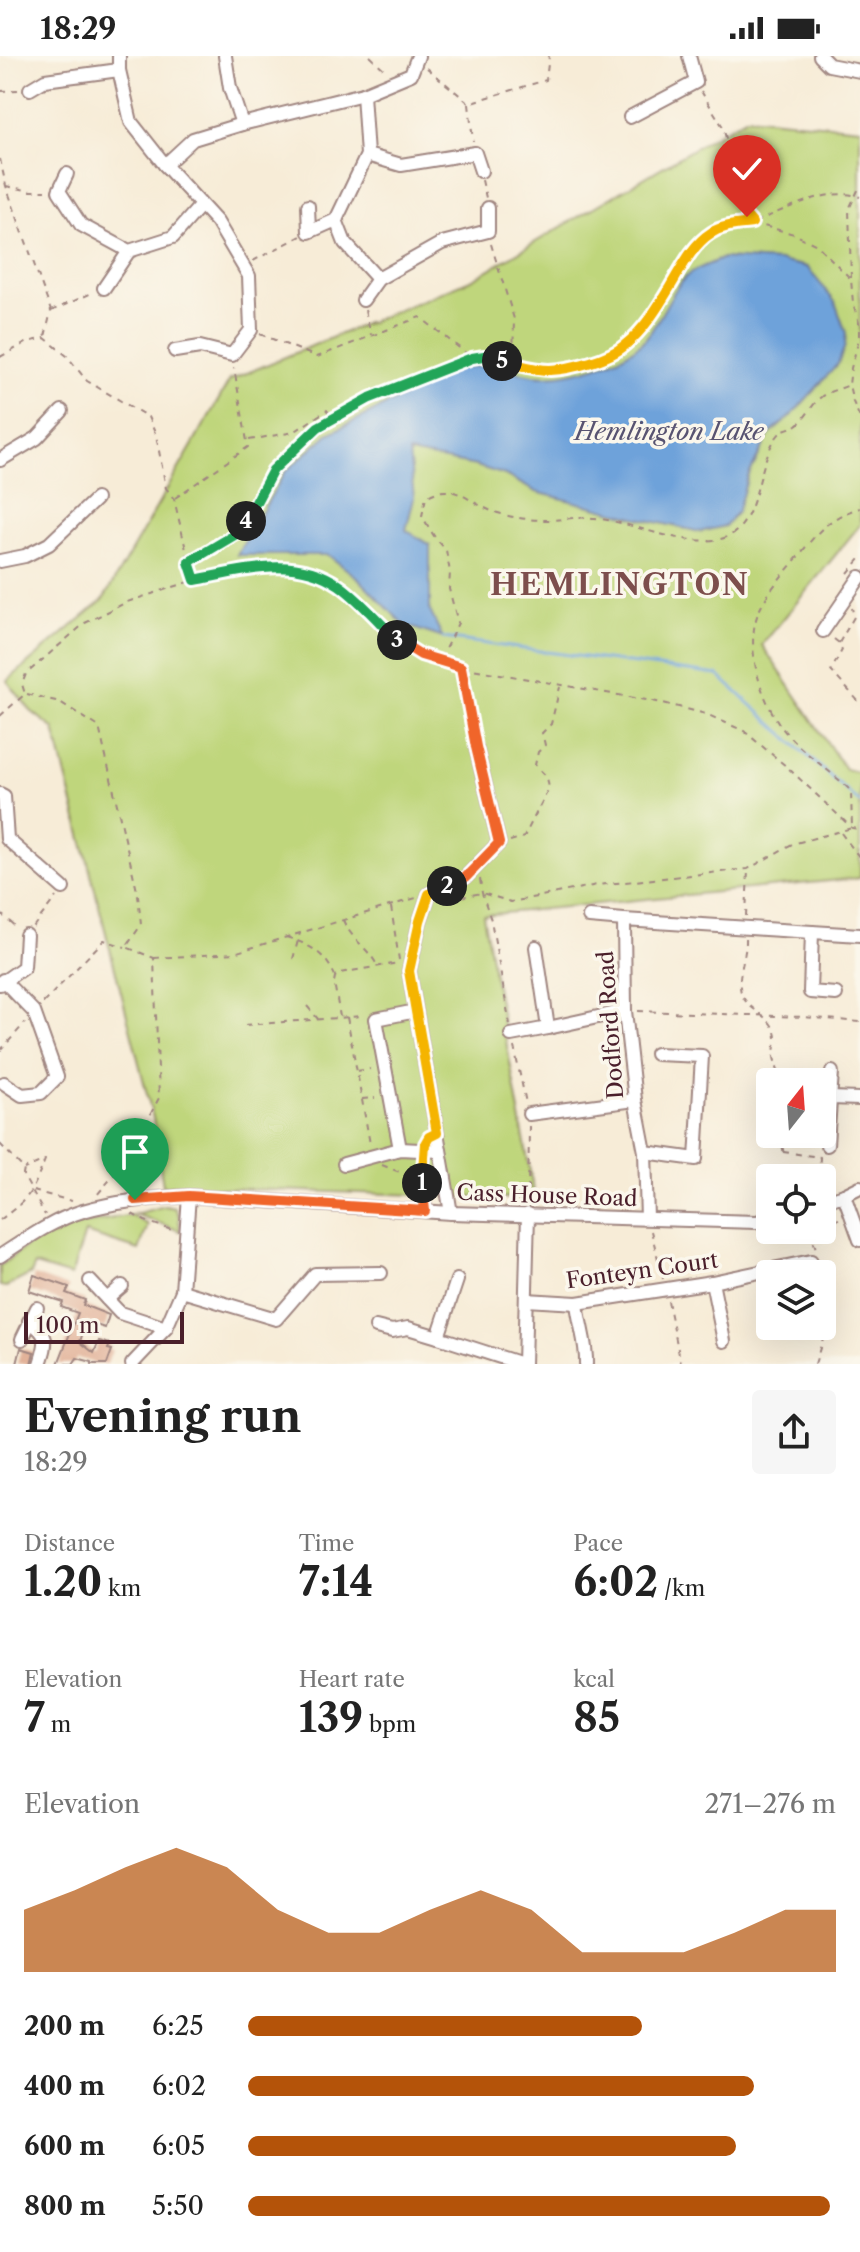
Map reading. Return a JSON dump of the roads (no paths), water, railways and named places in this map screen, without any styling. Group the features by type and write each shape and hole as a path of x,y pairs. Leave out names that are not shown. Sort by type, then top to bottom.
{"street":[{"path":"119,56 119,70 131,122 217,222 249,276 251,330 232,355 200,347 175,351"},
{"path":"225,56 230,88 242,124"},
{"path":"630,117 696,82 689,56"},
{"path":"820,56 829,65 860,71"},
{"path":"165,165 193,139 363,94 411,74 418,58"},
{"path":"30,89 45,80 119,70"},
{"path":"308,206 309,232 336,220 367,155 363,94"},
{"path":"367,155 401,165 475,153 481,171"},
{"path":"67,174 59,191 81,225 129,251"},
{"path":"104,288 129,251 173,237 201,205"},
{"path":"363,300 378,279 442,243 488,231 488,208"},
{"path":"336,220 345,243 378,279"},
{"path":"0,460 37,438 62,411"},
{"path":"0,561 25,556 49,544 96,499"},
{"path":"823,631 860,577"},
{"path":"451,1213 409,971 429,894 466,877 499,843 476,747"},
{"path":"0,794 4,796 2,818 7,839 63,888"},
{"path":"589,917 624,920"},
{"name":"Dodford Road","path":"647,1218 645,1152 635,1100 625,1011 624,920 860,935"},
{"path":"812,932 810,992 836,994"},
{"path":"4,1083 22,1095 41,1093 57,1077 34,1012 2,982 24,967 26,935"},
{"path":"536,947 548,1028"},
{"path":"400,1149 376,1019 416,1011"},
{"path":"511,1035 625,1011"},
{"path":"645,1152 696,1159 702,1056 656,1054"},
{"path":"836,1098 860,1099"},
{"path":"529,1114 635,1100"},
{"path":"344,1164 400,1149 440,1151"},
{"path":"836,1198 860,1187"},
{"path":"844,1195 860,1240"},
{"path":"132,1364 166,1328 182,1291 189,1196"},
{"name":"Cass House Road","path":"0,1256 50,1225 82,1211 135,1200 189,1196 451,1213 756,1222"},
{"path":"376,1327 392,1331 408,1328 523,1364 528,1214"},
{"path":"182,1291 276,1319 315,1274 381,1273"},
{"name":"Fonteyn Court","path":"526,1300 577,1303 756,1273"},
{"path":"438,1337 457,1280"},
{"path":"90,1281 120,1313 166,1328"},
{"path":"712,1282 724,1341"},
{"path":"107,1299 122,1286"},
{"path":"577,1303 587,1348 586,1364"},
{"path":"22,1339 37,1308"},
{"path":"29,1321 42,1329 46,1345 40,1364"}],"water":[{"name":"Hemlington Lake","path":"723,258 780,261 807,267 835,302 846,333 838,364 790,417 769,435 748,477 737,512 725,526 700,532 634,517 536,492 505,475 476,466 409,453 414,498 406,530 430,545 430,611 443,638 404,625 358,578 328,555 237,555 285,472 328,434 460,368 489,366 546,376 592,368 622,356 644,340 689,274"}],"waterway":[{"path":"443,638 718,675 860,803"}],"district":[{"name":"HEMLINGTON","path":"620,585"}]}
